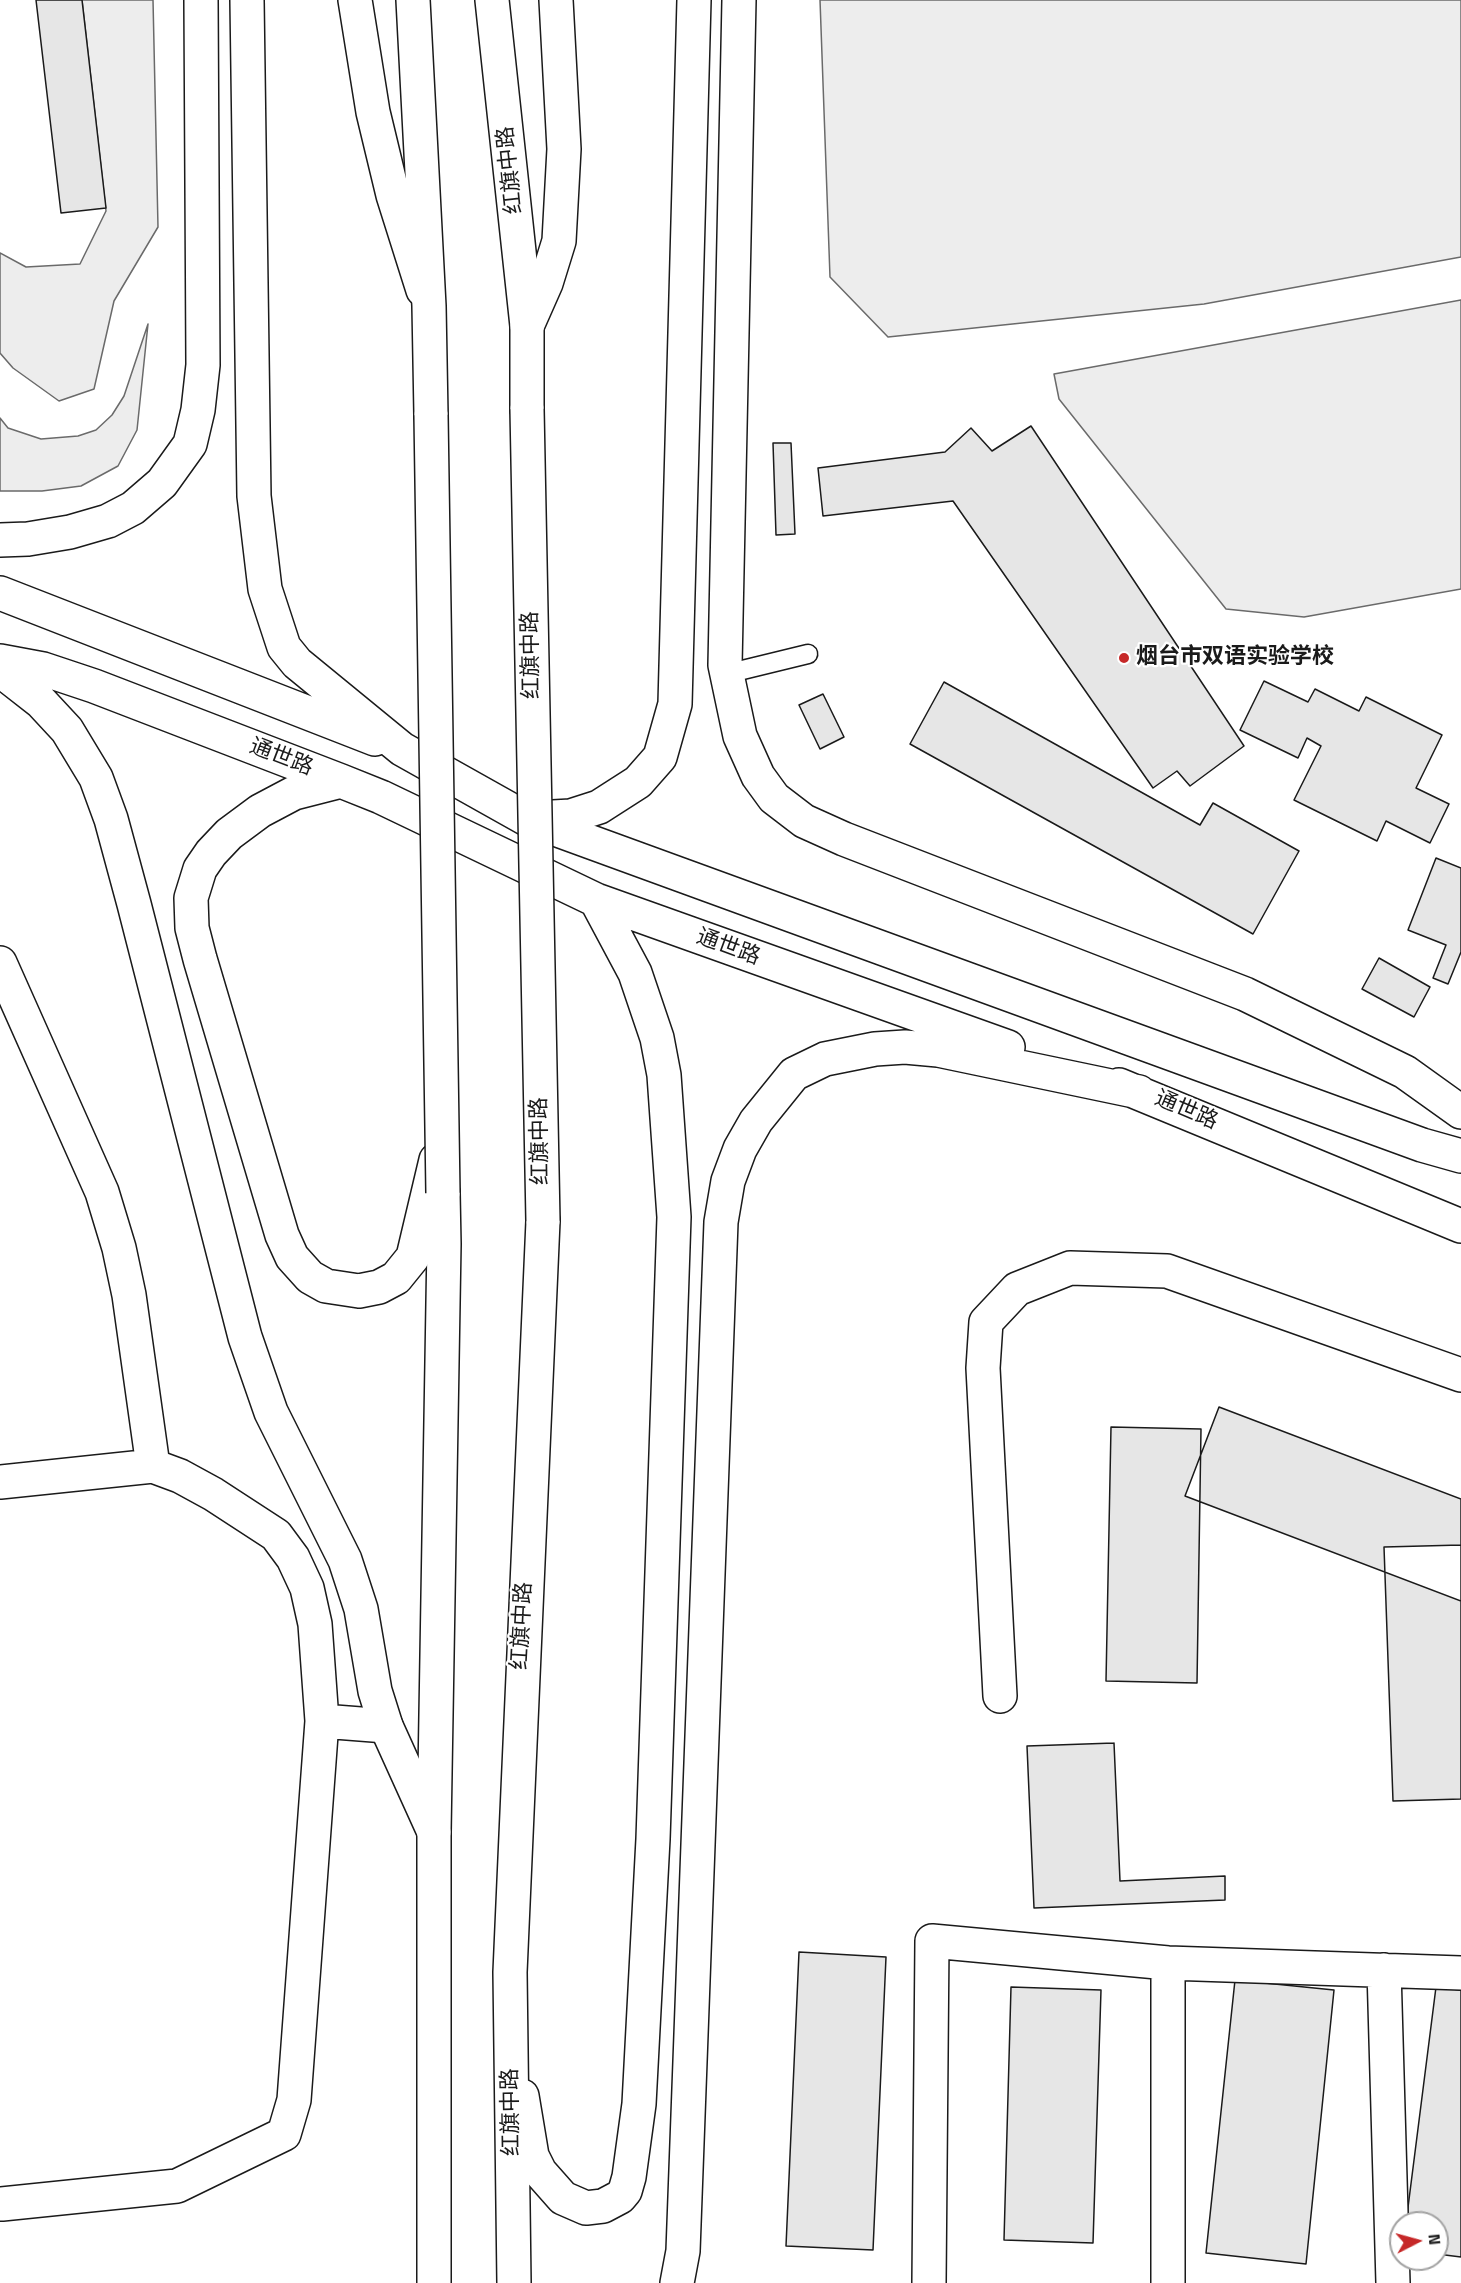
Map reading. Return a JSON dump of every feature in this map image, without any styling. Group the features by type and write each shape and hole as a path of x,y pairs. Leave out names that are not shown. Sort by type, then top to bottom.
{"main road":[{"path":"0,540 28,539 70,532 108,521 133,508 162,483 190,444 198,410 203,364 201,0"},
{"path":"247,0 254,496 265,589 284,647 297,663 402,749"},
{"path":"355,0 374,112 393,195 429,306"},
{"path":"413,0 429,306 444,1256 434,1832 434,2283"},
{"name":"红旗中路","path":"492,0 527,326 543,1221 510,1972 514,2283"},
{"path":"527,326 546,283 559,241 564,149 556,0"},
{"path":"525,818 571,816 598,807 638,782 660,757 675,704 694,0"},
{"path":"739,0 724,617 726,674 740,736 758,776 774,798 804,821 844,840 1245,994 1405,1072 1461,1112"},
{"path":"0,593 402,749 525,818 1066,1013 1422,1145 1461,1156"},
{"name":"通世路","path":"0,660 43,669 94,686 340,781 381,797 596,900 883,1004 1139,1092 1461,1226"},
{"path":"0,670 41,702 67,730 96,778 111,819 134,904 245,1337 272,1412 345,1560 360,1609 375,1691 386,1726 434,1832"},
{"path":"340,781 294,793 260,811 229,834 200,869 191,898 192,928 200,960 282,1235 292,1257 310,1277 326,1286 359,1291 379,1287 405,1270 416,1246 442,1135"},
{"path":"510,1972 521,2092 532,2156 540,2172 568,2202 586,2208 611,2203 626,2191 639,2104 653,1839 674,1216 664,1075 657,1038 635,973 596,900"},
{"path":"0,963 102,1192 120,1248 129,1295 153,1466"},
{"path":"677,2283 683,2251 721,1222 728,1180 740,1149 756,1121 794,1074 825,1059 875,1049 905,1047 938,1050 1139,1092"},
{"path":"1000,1696 983,1368 986,1322 1017,1290 1070,1268 1167,1271 1461,1375"},
{"path":"0,1482 153,1466 180,1476 205,1490 276,1535 293,1558 307,1588 315,1624 322,1721 294,2100 284,2134 177,2186 2,2204"},
{"path":"322,1721 386,1726"},
{"path":"929,2283 932,1941 1168,1963 1461,1973"},
{"path":"1168,1963 1168,2283"},
{"path":"1384,1970 1392,2283"}],"lane":[{"path":"726,674 808,654"}],"shaded area":[{"path":"82,0 153,0 158,227 114,301 94,389 59,401 13,368 0,353 0,253 26,267 80,264 106,211"},
{"path":"820,0 1461,0 1461,257 1204,304 888,337 830,277"},
{"path":"1461,300 1461,589 1304,617 1226,609 1059,399 1054,374"},
{"path":"148,324 137,430 118,466 81,486 42,491 0,491 0,418 8,428 41,439 78,436 96,430 112,415 124,396"}],"building":[{"path":"36,0 82,0 106,208 61,213"},
{"path":"1031,426 1244,746 1190,786 1177,771 1153,788 953,501 823,516 818,468 945,452 971,428 992,451"},
{"path":"773,443 791,443 795,534 776,535"},
{"path":"1264,681 1308,702 1315,689 1359,711 1366,697 1442,735 1416,788 1449,804 1430,843 1386,821 1377,841 1294,800 1321,746 1307,738 1298,758 1240,730"},
{"path":"944,682 1200,825 1213,803 1299,851 1253,934 910,744"},
{"path":"823,694 844,737 820,749 799,705"},
{"path":"1436,858 1461,868 1461,952 1448,984 1433,978 1446,945 1408,930"},
{"path":"1379,958 1430,987 1414,1017 1362,989"},
{"path":"1219,1407 1461,1499 1461,1601 1185,1496"},
{"path":"1111,1427 1201,1429 1197,1683 1106,1681"},
{"path":"1461,1545 1461,1799 1393,1801 1384,1547"},
{"path":"1114,1743 1120,1881 1225,1876 1225,1900 1034,1908 1027,1746"},
{"path":"799,1952 886,1957 873,2250 786,2246"},
{"path":"1235,1980 1334,1990 1306,2264 1206,2253"},
{"path":"1011,1987 1101,1990 1093,2243 1004,2240"},
{"path":"1436,1987 1461,1990 1461,2257 1449,2256 1449,2211 1408,2211"}],"place":[{"name":"烟台市双语实验学校","path":"1124,658"}]}
